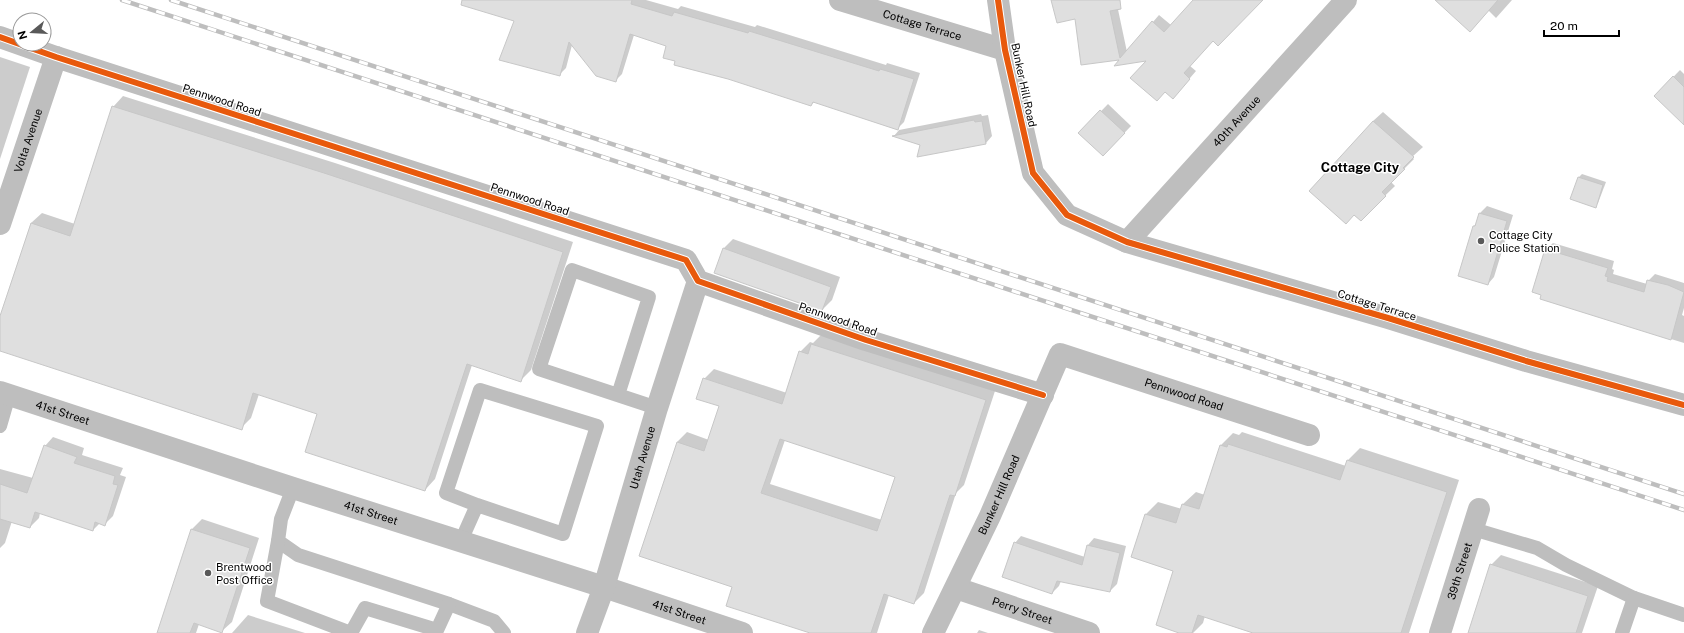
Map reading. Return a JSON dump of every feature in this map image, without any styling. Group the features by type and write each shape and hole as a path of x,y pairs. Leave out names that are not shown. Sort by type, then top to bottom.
{"street":[{"name":"Cottage Terrace","path":"840,0 1006,50"},
{"name":"Bunker Hill Road","path":"998,0 1006,50 1033,173 1067,215"},
{"name":"40th Avenue","path":"1127,242 1346,0"},
{"name":"Pennwood Road","path":"0,37 56,57 686,260 698,281 866,340 1043,395"},
{"name":"Volta Avenue","path":"0,224 56,57"},
{"name":"Cottage Terrace","path":"1067,215 1127,242 1388,318 1526,361 1684,405"},
{"name":"Utah Avenue","path":"587,633 604,587 657,408 698,281"},
{"name":"Bunker Hill Road","path":"933,633 956,588 1060,354"},
{"name":"Pennwood Road","path":"1060,354 1308,435"},
{"name":"41st Street","path":"5,394 742,633"},
{"name":"39th Street","path":"1440,633 1476,519"},
{"name":"Perry Street","path":"956,588 1088,633"}],"lane":[{"path":"618,395 649,297 572,270 539,369 657,408"},
{"path":"480,390 597,426 564,534 477,506 446,493 480,390"},
{"path":"0,426 5,394"},
{"path":"293,488 282,519 267,601 351,633 365,608 437,630 449,604"},
{"path":"461,541 477,506"},
{"path":"1476,519 1634,598 1684,615"},
{"path":"278,541 298,555 449,604 494,621 504,633"},
{"path":"1622,633 1634,598"}],"building":[{"path":"462,0 632,0 631,4 672,16 674,12 748,33 749,31 879,71 880,69 914,79 898,130 813,102 811,106 728,79 674,65 675,61 663,58 666,46 630,34 616,82 596,76 569,42 560,76 499,60 514,21 461,5"},
{"path":"1051,0 1120,0 1121,9 1110,11 1120,58 1152,21 1164,32 1193,0 1263,0 1218,46 1213,41 1184,73 1190,79 1173,99 1165,92 1157,101 1130,78 1146,61 1114,66 1119,60 1081,65 1075,19 1057,23"},
{"path":"1435,0 1498,0 1470,32"},
{"path":"1673,76 1684,87 1684,125 1654,96"},
{"path":"112,106 324,173 563,252 521,382 467,364 425,491 305,452 317,414 253,393 242,430 0,351 0,316 31,223 70,236"},
{"path":"1100,110 1125,133 1103,156 1078,133"},
{"path":"974,120 975,122 982,121 986,144 917,157 920,145 892,136"},
{"path":"1373,121 1414,157 1403,168 1405,169 1382,192 1386,196 1361,221 1354,215 1346,224 1309,191"},
{"path":"1578,177 1603,185 1596,208 1570,199"},
{"path":"1479,213 1507,221 1488,285 1458,276 1473,226 1475,226"},
{"path":"723,248 831,287 822,311 714,273"},
{"path":"1545,249 1608,268 1605,276 1608,277 1607,281 1644,292 1647,280 1668,285 1684,292 1671,340 1540,299 1541,295 1532,292"},
{"path":"811,344 986,400 955,496 950,495 914,604 884,594 871,633 810,633 726,606 732,587 639,556 677,442 704,451 719,406 696,399 703,378 782,404 799,351 808,354","holes":["780,439 895,477 877,531 761,493"]},
{"path":"1228,444 1340,480 1347,460 1447,492 1401,633 1253,633 1198,615 1192,633 1179,633 1156,625 1173,571 1131,557 1145,514 1176,523 1182,504 1199,509 1220,445 1227,447"},
{"path":"44,445 77,457 74,463 115,476 113,484 118,485 105,526 95,522 93,531 35,512 30,528 0,519 0,484 27,493"},
{"path":"191,529 250,548 222,633 194,623 190,633 157,633"},
{"path":"1014,542 1082,565 1087,545 1120,553 1110,592 1057,581 1052,594 1002,577"},
{"path":"1490,564 1588,596 1576,633 1468,633"}],"railway":[{"path":"122,0 1684,510"},
{"path":"171,0 1684,494"}],"cycle path":[{"path":"998,0 1005,50 1033,173 1067,215 1127,242 1388,318 1526,361 1684,405"},
{"path":"0,37 56,57 686,260 698,281 866,340 1043,395"}],"place":[{"name":"Cottage City Police Station","path":"1481,241"},
{"name":"Brentwood Post Office","path":"208,573"}],"district":[{"name":"Cottage City","path":"1360,167"}]}
